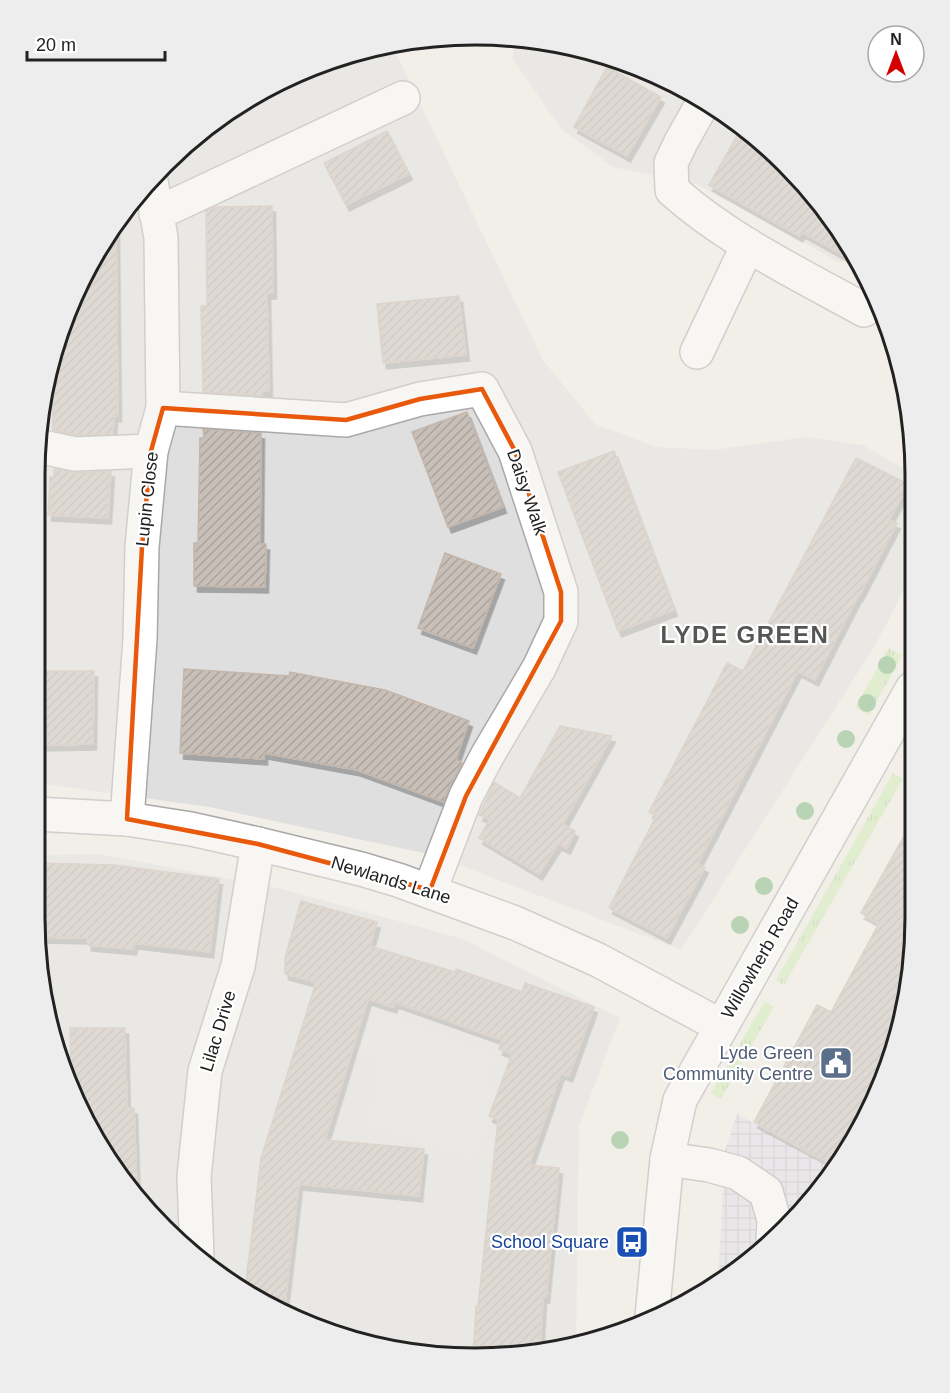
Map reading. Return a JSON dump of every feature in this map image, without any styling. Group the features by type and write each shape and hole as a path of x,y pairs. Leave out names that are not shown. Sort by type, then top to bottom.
{"street":[{"path":"156,214 404,98"},
{"path":"699,108 671,163 672,190 692,208 748,245 864,310"},
{"name":"Lupin Close","path":"127,819 140,639 142,547 151,451 163,408 161,238 152,191"},
{"path":"697,352 748,245"},
{"name":"Daisy Walk","path":"163,408 346,420 420,399 482,389 515,451 561,592 561,621 539,668 466,796 430,890"},
{"path":"46,448 75,454 151,451"},
{"name":"Willowherb Road","path":"653,1309 667,1159 680,1100 905,705"},
{"name":"Newlands Lane","path":"45,814 127,819 191,829 361,869 430,890 515,923 598,960 721,1026"},
{"name":"Lilac Drive","path":"197,1246 194,1176 204,1071 238,966 258,844"},
{"path":"667,1159 709,1165 738,1173 766,1192 774,1220 774,1227"}],"highlighted area":[{"path":"482,389 515,451 561,592 561,621 466,796 430,890 258,844 127,819 142,547 151,451 163,408 346,420 420,399"}],"shaded area":[{"path":"514,47 559,53 586,60 665,89 714,117 759,152 798,191 833,236 846,258 841,263 696,184 613,167 561,129 513,59"},
{"path":"395,52 543,360 595,424 656,447 714,450 805,437 863,445 905,469 905,588 876,644 681,950 433,855 209,807 45,784 45,475 53,391 68,337 89,285 117,236 152,191 171,171 191,152 236,117 285,89 337,68"},
{"path":"99,854 282,889 463,939 620,1018 579,1126 576,1336 531,1344 475,1348 391,1340 337,1325 285,1304 236,1276 191,1241 152,1202 117,1157 89,1108 78,1083 53,1002 46,946 45,855"},
{"path":"352,1005 494,1054 484,1083 499,1088 475,1158 366,1121 382,1072 375,1057 338,1045"},
{"path":"737,1114 825,1164 816,1180 779,1222 718,1273 725,1150"}],"green space":[{"path":"889,648 902,656 869,715 855,707"},
{"path":"893,773 903,779 784,985 776,980"},
{"path":"765,1001 774,1007 721,1099 711,1093"}],"building":[{"path":"607,67 661,97 627,156 574,127"},
{"path":"387,131 409,174 346,205 324,163"},
{"path":"738,135 759,152 798,191 833,236 845,256 802,232 799,236 709,185"},
{"path":"272,206 273,293 267,293 269,391 262,391 262,396 203,392 201,306 207,306 206,211 215,207"},
{"path":"116,238 118,416 114,416 113,434 77,435 53,430 53,391 68,337 89,285"},
{"path":"459,296 466,355 383,363 377,304"},
{"path":"467,412 503,507 448,527 412,432"},
{"path":"203,429 261,433 260,544 266,544 265,587 194,586 194,543 198,543 200,438 204,438"},
{"path":"614,451 674,610 618,631 558,472"},
{"path":"856,458 905,482 905,490 889,520 897,523 859,596 815,680 798,671 698,863 705,867 667,938 609,908 656,816 649,812 727,663 743,671"},
{"path":"54,469 76,473 111,471 108,518 48,515 50,477 54,477"},
{"path":"445,553 501,574 473,648 418,628"},
{"path":"184,669 289,676 290,672 385,690 469,721 456,759 462,763 444,802 357,770 264,753 264,759 180,753"},
{"path":"45,671 94,671 93,744 45,745"},
{"path":"560,726 612,736 563,824 575,831 567,848 558,844 539,874 479,838 490,819 479,815 494,782 520,798"},
{"name":"Lyde Green Community Centre","path":"905,834 904,946 897,1002 872,1083 861,1108 829,1162 754,1122 817,1005 831,1012 879,923 861,913"},
{"path":"45,863 114,865 219,879 210,952 134,943 133,949 88,945 87,938 46,937"},
{"path":"301,901 377,922 370,946 455,972 456,969 522,992 525,983 594,1007 569,1076 561,1073 529,1165 559,1168 546,1297 543,1297 540,1343 473,1348 476,1306 478,1306 498,1120 489,1116 512,1054 499,1049 502,1040 395,1002 393,1007 368,999 325,1140 424,1149 419,1196 299,1184 285,1304 246,1282 261,1158 316,982 285,974 285,958"},
{"path":"70,1028 125,1028 127,1108 134,1108 137,1183 117,1157 89,1108 71,1063"}],"place":[{"name":"Lyde Green Community Centre","path":"836,1063"},
{"name":"School Square","path":"632,1242"}],"district":[{"name":"LYDE GREEN","path":"745,635"}]}
